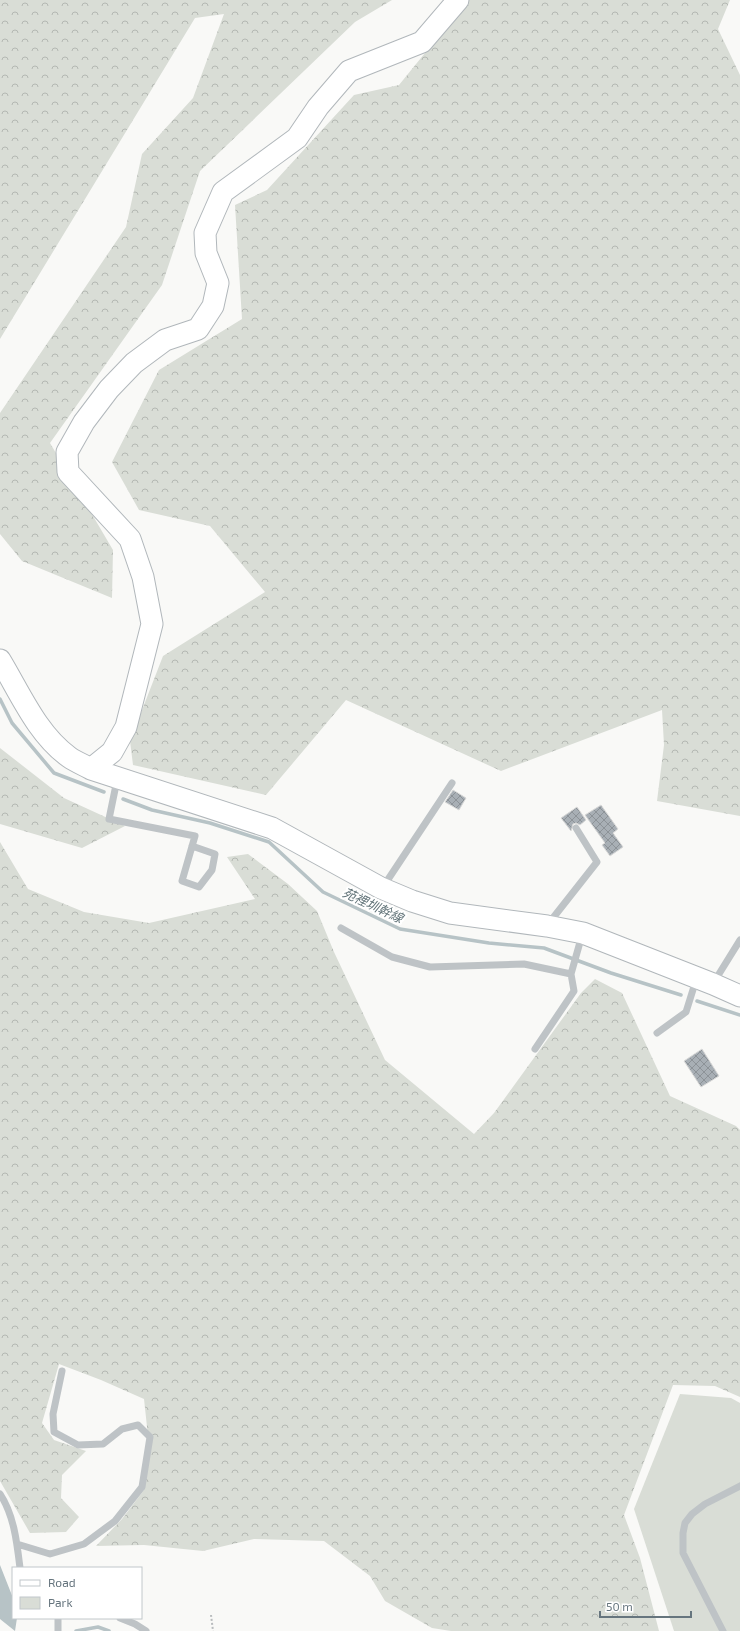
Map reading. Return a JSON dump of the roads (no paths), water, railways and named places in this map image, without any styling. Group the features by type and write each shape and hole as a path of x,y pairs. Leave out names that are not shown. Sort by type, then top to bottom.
{"street":[{"path":"91,769 112,752 126,727 152,624 143,577 130,539 68,472 67,452 84,422 109,388 134,363 165,340 198,329 213,306 218,283 206,253 204,233 223,192 297,138 318,107 349,71 422,42 458,0"},
{"path":"0,660 38,725 53,743 69,757 91,769 272,828 381,888 412,901 450,913 547,926 583,933 740,996"}],"lane":[{"path":"117,778 109,819 195,836 192,846 182,881 200,887 212,870 215,854 192,846"},
{"path":"381,888 452,783"},
{"path":"547,926 597,862 576,828"},
{"path":"341,928 392,957 430,967 524,964 571,974"},
{"path":"535,1049 574,991 571,974 583,933"},
{"path":"657,1032 686,1012 705,981 740,940"},
{"path":"17,1544 50,1554 84,1544 115,1521 142,1487 150,1437 138,1425 122,1429 103,1444 78,1445 54,1432 53,1414 62,1371"},
{"path":"724,1631 703,1594 683,1553 683,1533 685,1523 692,1514 705,1504 740,1486"},
{"path":"0,1494 8,1506 17,1544 20,1567"},
{"path":"58,1619 58,1631"},
{"path":"122,1619 135,1624 146,1631"}],"waterway":[{"name":"苑裡圳幹線","path":"0,699 12,723 54,773 104,792"},
{"name":"苑裡圳幹線","path":"123,799 152,810 210,823 269,842 323,892 400,929 489,943 544,948 611,973 681,995"},
{"name":"苑裡圳幹線","path":"697,1001 740,1015"},
{"path":"76,1631 98,1627 109,1631"}]}
